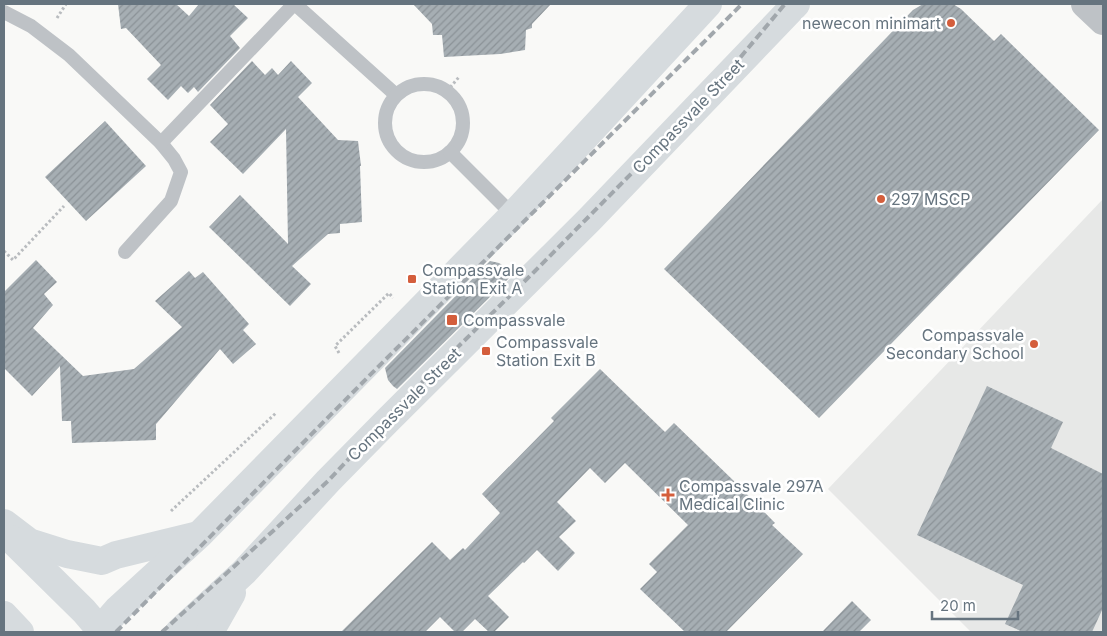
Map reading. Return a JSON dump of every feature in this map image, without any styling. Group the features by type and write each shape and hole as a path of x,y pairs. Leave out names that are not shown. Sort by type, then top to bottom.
{"street":[{"path":"4,532 84,611 100,631 118,609 199,535 513,215 708,4"},
{"name":"Compassvale Street","path":"178,632 244,572 386,421 588,220 796,4"},
{"path":"1085,4 1103,22"},
{"path":"4,523 29,542 67,554 102,561 116,555 199,535"},
{"path":"210,632 244,572"},
{"path":"4,615 20,632"}],"lane":[{"path":"161,143 295,4 396,95"},
{"path":"4,12 31,26 69,55 161,143 174,159 181,172 171,201 125,252"},
{"path":"420,84 434,85 447,91 457,101 462,114 463,128 459,141 450,152 437,160 422,163 407,159 395,151 387,138 384,123 387,108 396,95 407,87 420,84"},
{"path":"450,152 513,215"}],"path":[{"path":"447,91 459,77"},
{"path":"4,251 13,260 64,206"},
{"path":"332,360 339,353 343,357"},
{"path":"169,514 282,406"}],"shaded area":[{"name":"Compassvale Secondary School","path":"1103,199 1103,632 971,632 828,489"}],"building":[{"path":"118,4 176,4 189,16 199,4 233,4 248,18 230,36 240,48 198,92 194,87 188,93 181,86 168,100 147,79 161,65 126,28 121,29"},
{"path":"413,4 551,4 532,24 532,28 526,30 525,50 500,54 444,57 442,35 433,35 432,24"},
{"name":"297 MSCP","path":"923,4 953,4 961,9 994,41 1001,34 1099,130 819,418 664,269 913,10"},
{"path":"252,61 265,75 272,68 278,75 291,61 312,83 298,97 338,140 358,141 361,166 362,222 340,224 340,233 328,234 292,266 311,284 290,306 209,227 240,195 288,244 286,129 243,174 210,142 228,124 210,105"},
{"path":"105,121 146,166 86,221 45,177"},
{"path":"36,260 57,282 44,294 53,305 33,328 83,376 134,369 182,327 155,301 189,271 195,278 203,272 249,324 243,330 256,344 233,364 220,349 156,424 156,440 72,443 71,421 62,421 60,366 32,396 4,368 4,292"},
{"path":"490,261 499,263 507,268 512,275 397,389 393,386 388,380 385,368"},
{"path":"600,369 665,432 674,423 736,483 775,523 772,525 803,554 726,632 685,632 640,589 657,572 649,564 688,525 625,463 605,483 590,468 557,502 576,521 559,537 575,553 558,571 537,550 488,596 509,617 494,632 489,632 475,619 462,632 455,632 440,617 425,632 341,632 432,542 450,560 463,548 465,550 500,513 482,494 554,421 551,418"},
{"path":"987,386 1063,422 1051,448 1103,474 1103,608 1092,632 1023,632 1005,624 1023,585 917,535"},
{"path":"852,601 871,620 859,632 822,632"}],"railway":[{"path":"116,632 369,376 742,4"},
{"path":"162,632 328,481 401,403 708,96 785,4"}],"place":[{"name":"newecon minimart","path":"951,23"},
{"name":"297 MSCP","path":"881,199"},
{"name":"Compassvale Station Exit A","path":"412,279"},
{"name":"Compassvale","path":"452,320"},
{"name":"Compassvale Secondary School","path":"1034,344"},
{"name":"Compassvale Station Exit B","path":"486,351"},
{"name":"Compassvale 297A Medical Clinic","path":"668,495"}]}
